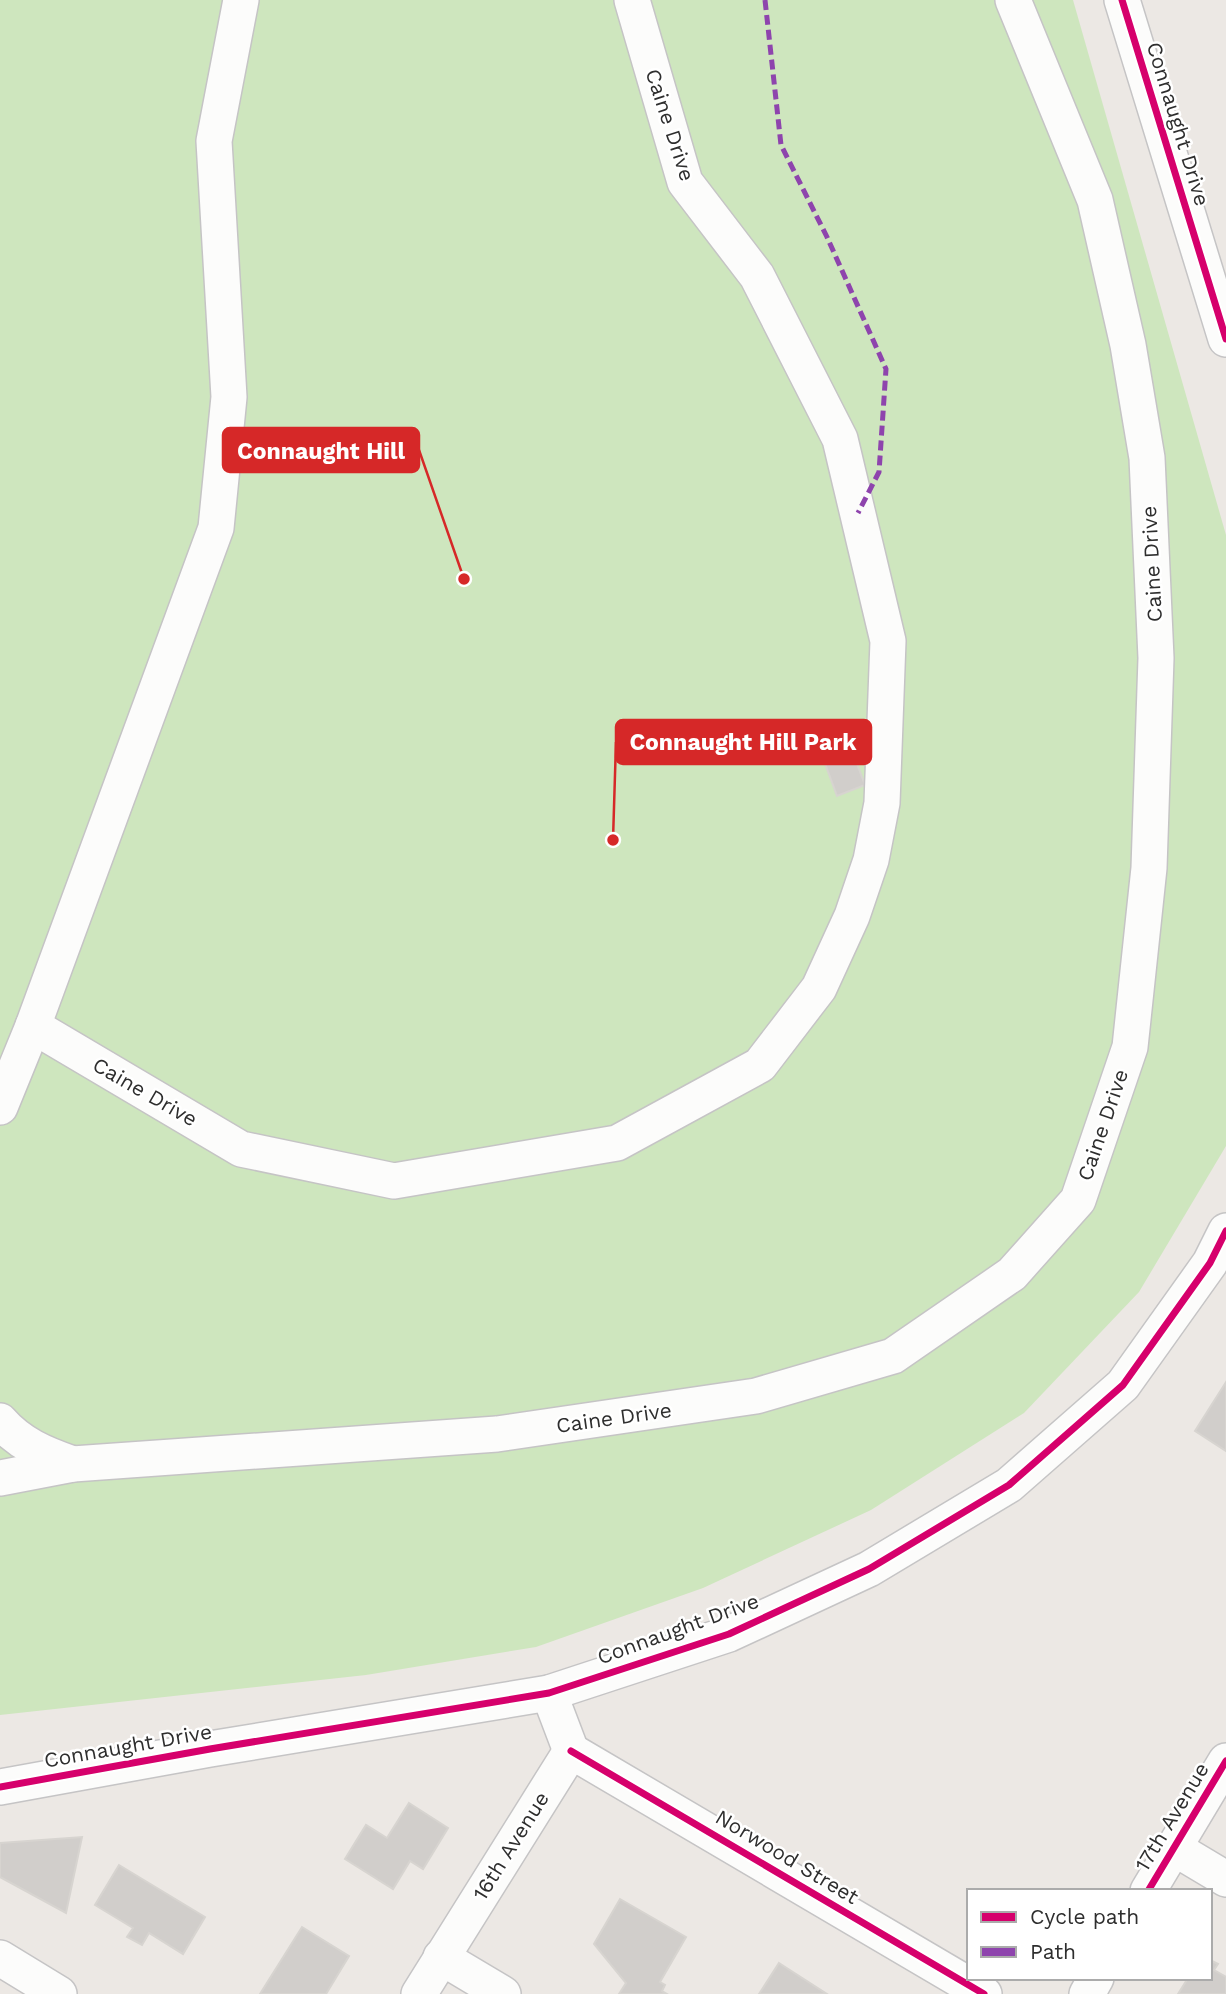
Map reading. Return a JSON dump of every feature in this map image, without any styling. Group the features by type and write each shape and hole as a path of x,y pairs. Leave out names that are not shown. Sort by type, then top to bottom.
{"street":[{"path":"0,1107 33,1026 216,528 229,397 214,141 242,0"},
{"name":"Caine Drive","path":"33,1026 241,1149 394,1181 617,1143 760,1065 819,988 852,916 873,848 882,803 888,641 840,439 757,276 685,182 632,0"},
{"name":"Caine Drive","path":"0,1478 73,1464 497,1434 756,1396 893,1356 1012,1273 1078,1200 1130,1046 1149,868 1156,658 1147,458 1128,345 1095,200 1013,0"},
{"name":"Connaught Drive","path":"1122,0 1226,339"},
{"name":"Connaught Drive","path":"0,1787 549,1693 729,1634 869,1569 1009,1485 1123,1385 1210,1263 1226,1231"},
{"name":"Caine Drive","path":"0,1421 11,1434 37,1451 73,1464"},
{"path":"549,1693 571,1751"},
{"name":"16th Avenue","path":"419,1994 571,1751"},
{"name":"Norwood Street","path":"571,1751 984,1994"},
{"name":"17th Avenue","path":"1149,1889 1226,1761"},
{"path":"1174,1848 1226,1879"},
{"path":"441,1957 503,1994"},
{"path":"0,1958 59,1994"}],"green space":[{"path":"0,0 1073,0 1226,535 1226,1146 1139,1292 1024,1413 871,1510 703,1588 536,1647 366,1675 0,1715"}],"building":[{"path":"851,748 865,785 837,796 823,758"},
{"path":"1226,1382 1226,1451 1195,1431"},
{"path":"409,1803 448,1828 423,1869 410,1861 393,1889 345,1859 366,1825 387,1838"},
{"path":"82,1837 66,1913 0,1877 0,1843"},
{"path":"119,1865 205,1917 183,1954 149,1933 142,1945 127,1937 133,1928 95,1905"},
{"path":"620,1899 686,1937 660,1982 665,1985 662,1991 667,1994 619,1994 626,1983 594,1944"},
{"path":"302,1927 349,1956 326,1994 260,1994"},
{"path":"1212,1961 1218,1964 1214,1970 1226,1977 1226,1994 1178,1994 1187,1980 1212,1980"},
{"path":"779,1963 827,1994 759,1994"}],"marked path":[{"path":"765,0 781,145 827,237 886,369 879,472 858,513"}],"cycle path":[{"path":"1122,0 1226,339"},
{"path":"0,1787 549,1693 729,1634 869,1569 1009,1485 1123,1385 1210,1263 1226,1231"},
{"path":"571,1751 984,1994"},
{"path":"1149,1889 1226,1761"}],"place":[{"name":"Connaught Hill","path":"464,579"},
{"name":"Connaught Hill Park","path":"613,840"}]}
